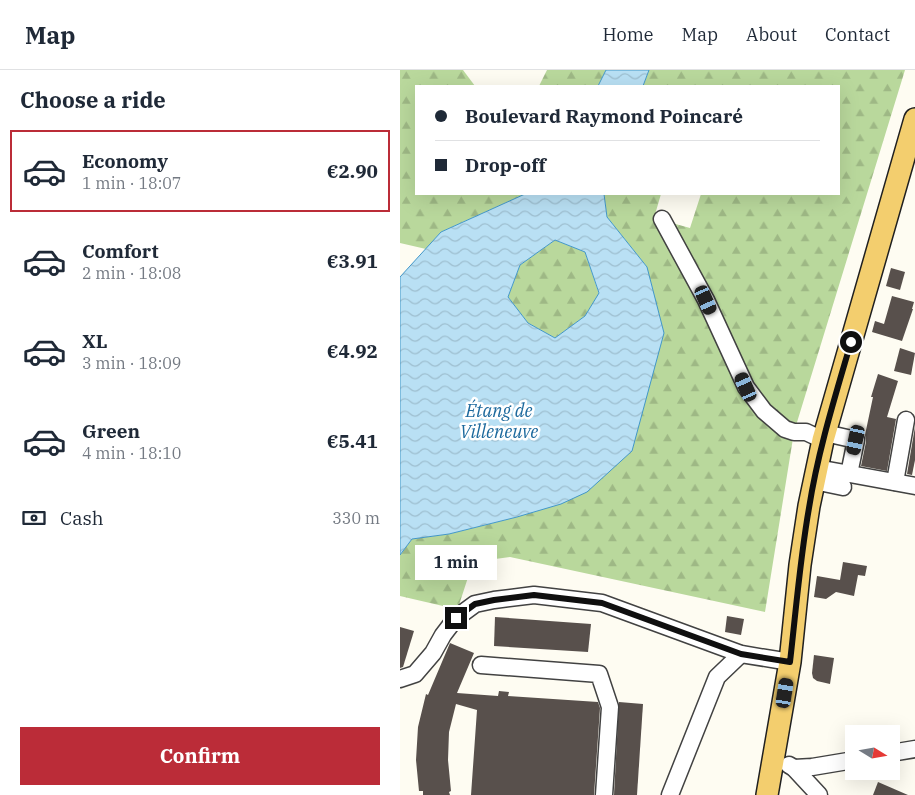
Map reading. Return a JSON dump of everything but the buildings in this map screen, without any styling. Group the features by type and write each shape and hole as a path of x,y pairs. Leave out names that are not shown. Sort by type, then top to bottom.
{"main road":[{"path":"767,795 790,662 800,565 824,436 911,153 915,119"}],"street":[{"path":"662,218 706,300 746,387 764,410 785,429 794,432 806,432 856,440 846,481"},
{"path":"895,482 906,420"},
{"path":"816,474 846,481 895,482 915,486"},
{"path":"400,679 415,674 433,653 443,635 456,618 475,604 534,595 602,603 741,654 790,662"},
{"path":"670,795 717,677 741,654"},
{"path":"481,665 599,674 610,707 604,795"},
{"path":"900,752 915,749"},
{"path":"775,757 794,768 820,795"},
{"path":"794,768 845,762"}],"green space":[{"path":"400,70 463,70 474,85 415,85 415,195 523,195 441,232 426,249 400,243"},
{"path":"547,70 606,70 598,85 540,85"},
{"path":"649,70 905,70 794,432 765,612 510,557 473,562 459,605 443,606 400,596 400,555 412,539 449,534 517,517 647,267 607,217 604,195 661,195 654,218 690,228 701,195 840,195 840,85 643,85"},
{"path":"555,240 585,252 599,294 585,316 555,338 528,323 508,297 520,265"}],"water":[{"path":"606,70 649,70 643,85 598,85"},
{"name":"Étang de Villeneuve","path":"523,195 604,195 607,217 647,267 664,333 632,451 587,492 561,504 449,534 412,539 400,555 400,277 441,232","holes":["555,240 585,252 599,293 585,316 555,338 528,323 508,297 520,265"]}],"route":[{"path":"456,618 475,604 534,595 602,603 741,654 790,662 800,565 809,506 823,440 851,342"}]}
